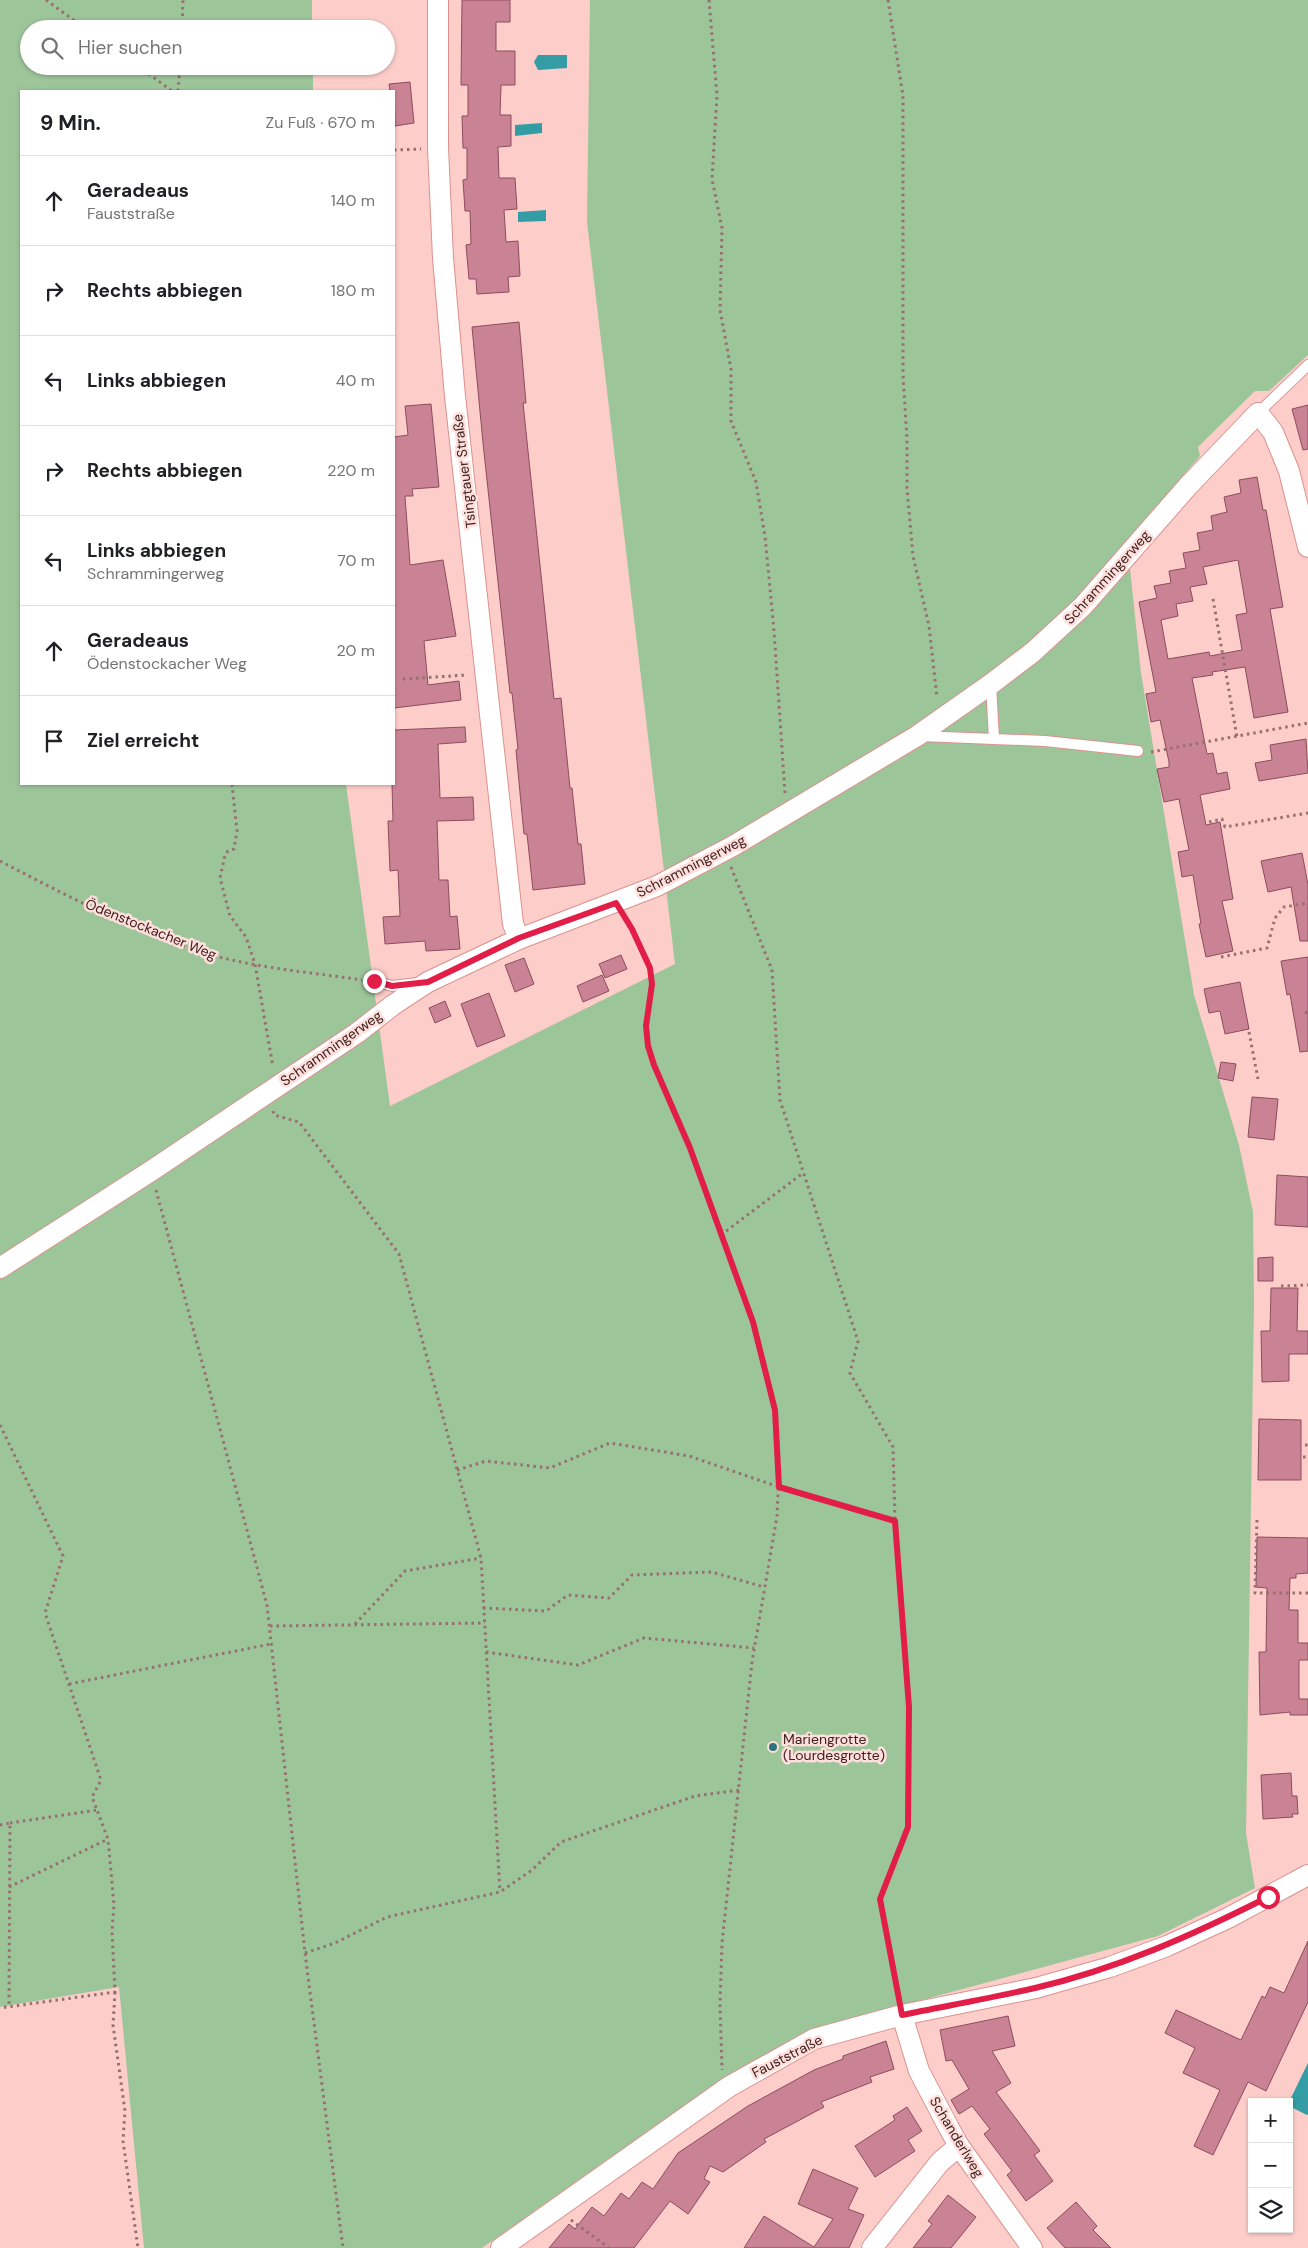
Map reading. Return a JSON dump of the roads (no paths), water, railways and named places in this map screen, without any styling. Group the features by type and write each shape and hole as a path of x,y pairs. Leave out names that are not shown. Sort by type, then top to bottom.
{"street":[{"name":"Tsingtauer Straße","path":"438,0 438,148 443,258 455,396 513,924 519,938"},
{"name":"Schrammingerweg","path":"0,1268 151,1172 357,1034 393,995 428,982 519,938 657,886 725,850 916,736 1033,652 1083,606 1188,486 1258,413"},
{"path":"1258,413 1273,432 1288,471 1308,546"},
{"name":"Fauststraße","path":"501,2248 730,2086 814,2039 902,2015 1036,1988 1110,1966 1167,1946 1228,1918 1308,1876"},
{"name":"Schanderlweg","path":"902,2015 918,2071 960,2146 1032,2248"},
{"path":"872,2248 940,2162 960,2146"}],"lane":[{"name":"Schrammingerweg","path":"1258,413 1308,365"},
{"path":"991,684 994,739"},
{"path":"916,736 994,739 1138,751"},
{"path":"374,981 393,995"}],"water":[{"path":"538,55 567,55 567,68 538,70 534,62"},
{"path":"542,123 542,133 515,136 515,125"},
{"path":"546,210 546,221 518,222 518,212"},
{"path":"1308,2063 1308,2114 1293,2108 1293,2098 1291,2098"}],"place":[{"name":"Mariengrotte (Lourdesgrotte)","path":"773,1747"}]}
